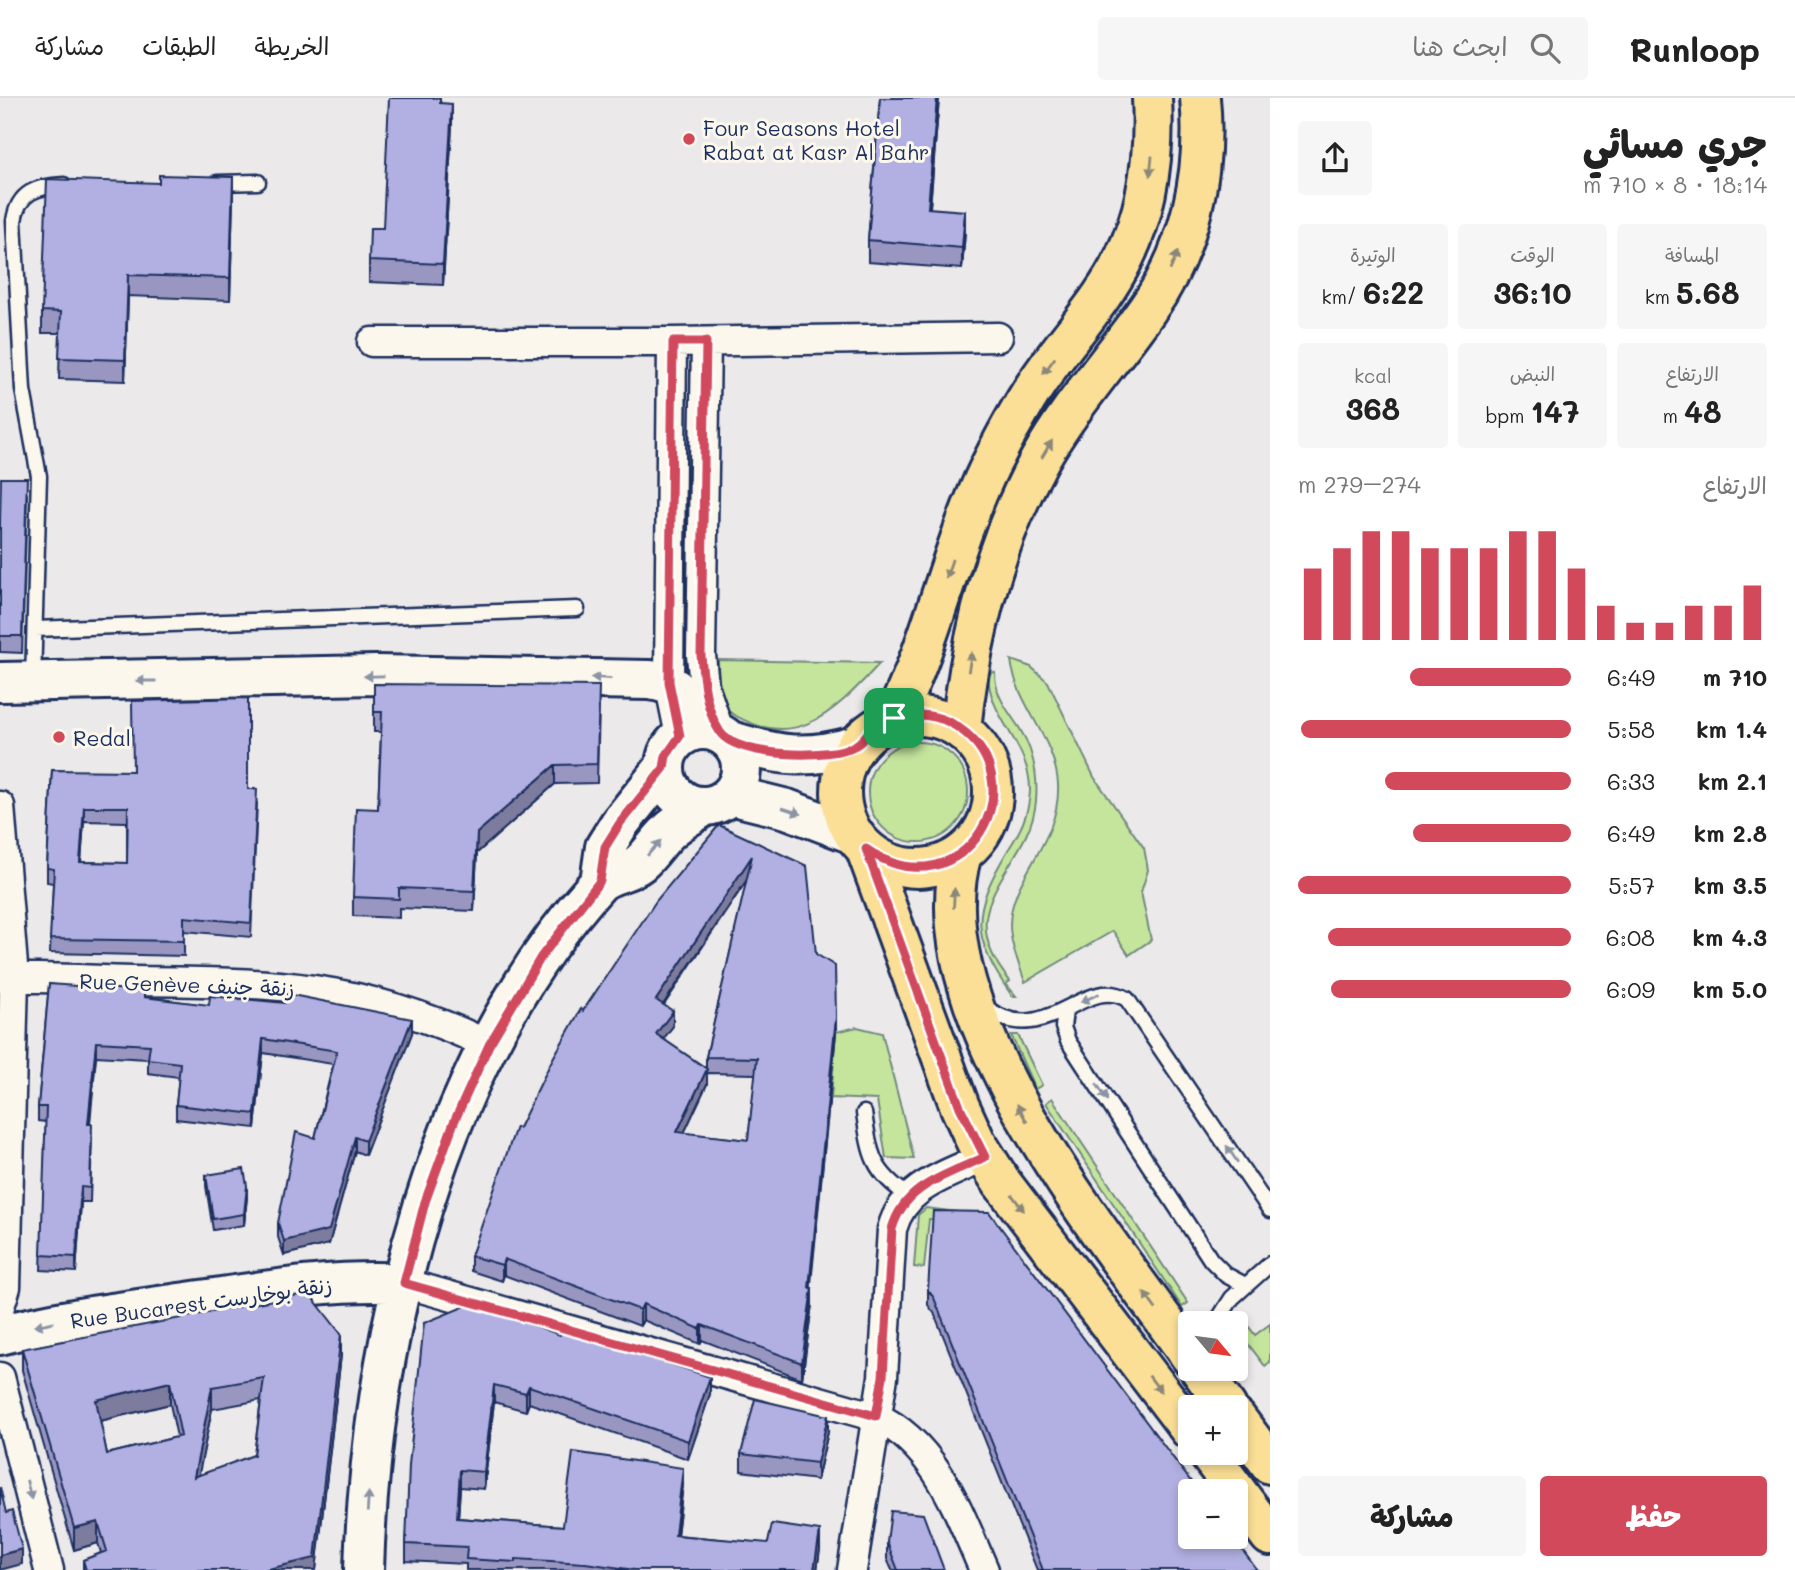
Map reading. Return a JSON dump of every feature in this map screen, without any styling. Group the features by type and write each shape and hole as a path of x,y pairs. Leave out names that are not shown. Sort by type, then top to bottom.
{"main road":[{"path":"894,718 923,654 948,568 990,466 1045,371 1103,294 1125,257 1140,218 1150,177 1154,135 1152,98"},
{"path":"961,729 970,660 985,591 1018,504 1063,422 1149,309 1177,254 1189,220 1199,172 1202,123 1200,98"},
{"path":"859,842 883,861 903,868 924,869 944,864 962,854 979,836 990,815 993,791 990,768 961,729 933,717 894,718 872,729 855,746 844,768 840,790 843,813 859,842 960,1107 985,1157 1178,1414"},
{"path":"962,854 956,873 953,914 955,934 972,994 1019,1109 1060,1176 1178,1338"},
{"path":"1248,1434 1270,1464"},
{"path":"1217,1465 1270,1536"}],"street":[{"path":"372,342 706,342 998,337"},
{"path":"669,682 673,342"},
{"path":"706,342 701,655 704,686 700,742 666,781 680,800 787,809 859,842"},
{"path":"17,682 376,675 545,676 669,682 689,700 700,742"},
{"path":"700,742 768,753 819,756 855,746"},
{"path":"364,1570 375,1416 404,1283 425,1202 441,1156 489,1045 541,957 600,881 638,864 670,830 716,801 741,774 737,751 700,742"},
{"path":"600,881 605,847 620,823 700,742"},
{"path":"0,806 7,978 6,1287 0,1306"},
{"name":"Rue Genève زنقة جنيف","path":"7,978 226,981 313,988 396,1006 439,1021 489,1045"},
{"path":"852,1570 883,1377 892,1229 901,1206 909,1196 929,1182 985,1157"},
{"name":"Rue Bucarest زنقة بوخارست","path":"0,1335 39,1324 231,1296 367,1280 404,1283"},
{"path":"404,1283 876,1416 896,1426 923,1454 950,1491 984,1570"},
{"path":"0,1377 49,1570"}],"lane":[{"path":"205,183 258,182"},
{"path":"17,682 35,629 39,476 23,390 15,213 23,197 37,187 86,185"},
{"path":"35,629 577,609"},
{"path":"972,994 991,1012 1014,1021 1040,1020 1101,993 1119,994 1127,999 1270,1210"},
{"path":"1065,1010 1063,1027 1068,1041 1188,1226 1218,1268 1245,1285"},
{"path":"864,1113 873,1161 886,1178 909,1196"},
{"path":"1225,1311 1245,1285 1270,1264"}],"green space":[{"path":"718,660 880,663 827,713 789,729 768,728 745,720 719,705"},
{"path":"1011,660 1031,667 1048,682 1094,777 1144,848 1148,870 1141,892 1151,940 1129,955 1113,931 1025,982 1012,939 1012,907 1052,824 1057,805 1058,784 1050,751 1020,692"},
{"path":"995,672 999,696 1028,746 1036,782 1036,801 1030,825 996,887 988,908 986,930 992,954 1010,981 1006,984 1016,996 1012,996 988,957 980,924 987,891 1023,822 1030,791 1024,759 990,689 988,673"},
{"path":"908,742 928,742 954,756 965,773 968,792 965,811 954,828 928,842 908,842 890,834 876,820 868,802 868,782 876,764 890,750"},
{"path":"857,1027 882,1033 914,1159 886,1158 877,1100 831,1098 836,1032"},
{"path":"1011,1035 1018,1035 1042,1085 1035,1089"},
{"path":"1052,1098 1188,1303 1182,1307 1046,1103"},
{"path":"926,1208 973,1214 980,1224 929,1219 924,1268 914,1267 918,1215"},
{"path":"1270,1324 1270,1362 1265,1366 1248,1344 1248,1326 1255,1335"}],"building":[{"path":"389,98 440,98 440,103 452,104 443,264 369,261 370,228 383,228"},
{"path":"880,98 937,98 928,208 965,211 962,248 868,240"},
{"path":"159,175 233,177 230,278 128,275 125,360 59,358 61,312 42,311 47,179 159,183"},
{"path":"1,478 27,478 22,636 0,636"},
{"path":"374,684 599,686 597,764 555,765 477,833 474,891 399,888 399,899 353,897 356,808 378,809 382,712 374,712"},
{"path":"248,698 248,789 257,789 251,923 184,917 184,941 50,939 54,869 47,868 52,770 133,771 132,701","holes":["84,807 128,807 127,863 80,862"]},
{"path":"719,825 807,866 816,954 835,966 836,1017 809,1288 812,1288 802,1363 702,1325 700,1329 643,1304 640,1310 504,1259 502,1265 471,1256 516,1127 519,1128 552,1060 581,1009 583,1011 656,901","holes":["752,856 706,1057 757,1058 748,1140 677,1132 707,1069 656,1034 673,1011 656,1000"]},
{"path":"49,984 144,991 144,997 209,1005 210,996 285,1003 287,994 412,1019 365,1141 355,1137 329,1230 284,1241 278,1223 296,1132 315,1138 337,1051 263,1039 255,1114 176,1105 180,1063 148,1059 150,1045 96,1042 88,1124 92,1124 90,1188 81,1187 76,1257 41,1255 46,1107 38,1107"},
{"path":"244,1169 247,1186 244,1214 213,1219 206,1175"},
{"path":"933,1211 989,1212 1189,1479 1178,1479 1178,1549 1242,1549 1257,1570 1043,1570 934,1298 928,1290"},
{"path":"309,1293 341,1334 315,1558 264,1570 86,1570 83,1560 107,1551 98,1522 74,1528 22,1349","holes":["264,1378 254,1455 194,1477 212,1387","170,1382 181,1436 107,1454 96,1400"]},
{"path":"473,1303 560,1335 562,1328 710,1377 688,1441 529,1386 526,1393 494,1385 484,1472 460,1470 457,1518 563,1526 573,1452 683,1468 675,1535 768,1543 772,1524 820,1531 814,1570 635,1570 585,1563 466,1559 467,1547 406,1544 409,1465 424,1323"},
{"path":"755,1399 828,1416 817,1463 741,1454"},
{"path":"0,1487 6,1513 12,1511 22,1549 0,1555"},
{"path":"891,1511 923,1514 944,1570 898,1570 887,1542"}],"place":[{"name":"Four Seasons Hotel Rabat at Kasr Al Bahr","path":"689,139"},
{"name":"Redal","path":"59,737"}],"route":[{"path":"673,342 706,342 701,655 704,686 720,733 731,741 768,753 819,756 855,746 872,729 894,718 918,715 948,721 961,729 978,746 990,768 993,791 990,815 979,836 962,854 944,864 924,869 903,868 883,861 866,849 960,1107 985,1157 918,1188 901,1206 895,1217 883,1377 876,1416 404,1283 425,1202 454,1122 489,1045 541,957 600,881 605,847 620,823 664,768 671,745 680,736 669,682 673,342"}]}
